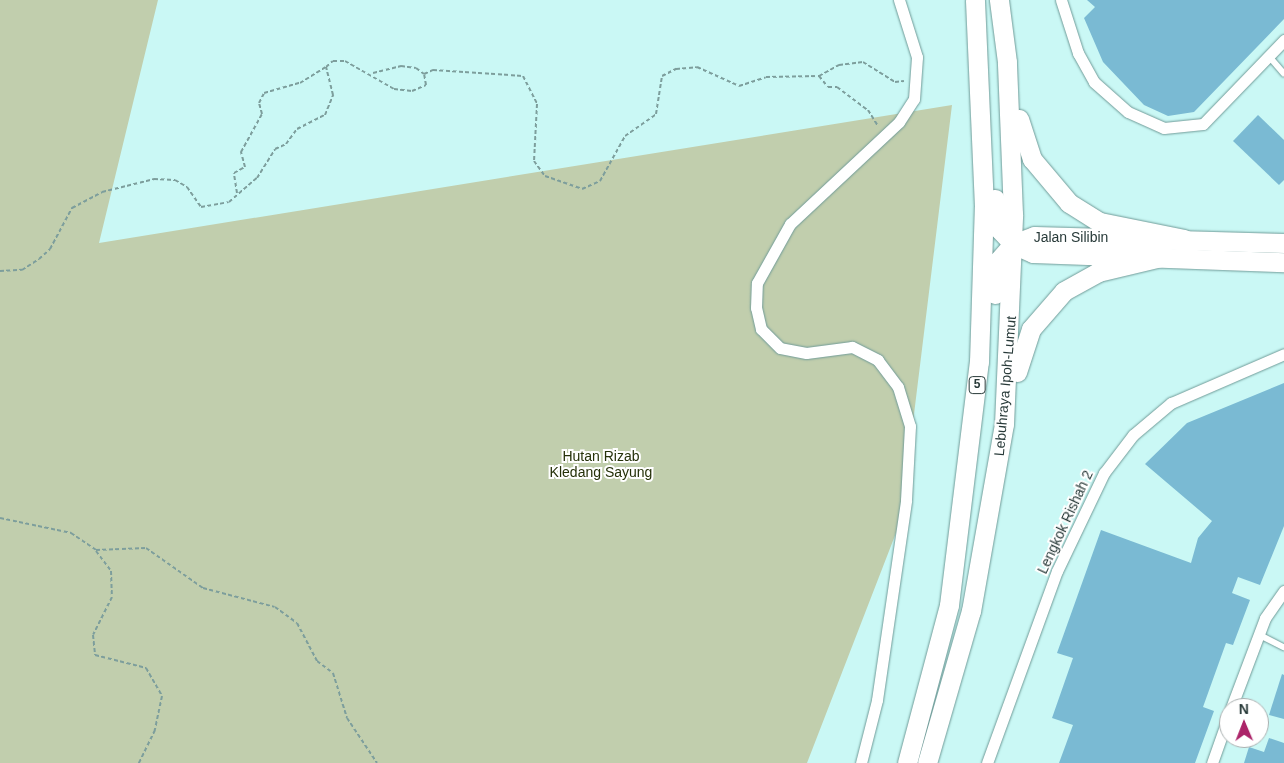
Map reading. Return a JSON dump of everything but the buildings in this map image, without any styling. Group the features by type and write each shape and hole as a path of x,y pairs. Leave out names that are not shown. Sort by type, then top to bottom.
{"main road":[{"name":"Lebuhraya Ipoh-Lumut","path":"927,763 970,611 1000,452 1014,244 1007,62 999,0"},
{"name":"Lebuhraya Ipoh-Lumut","path":"907,763 949,605 982,319 983,142 976,6"},
{"path":"949,605 980,460 998,262 1014,244 1000,230 996,214 989,81 976,6"},
{"path":"1007,62 1025,143 1055,191 1100,222 1184,239"},
{"name":"Jalan Silibin","path":"1014,244 1034,236 1284,243"},
{"name":"Jalan Silibin","path":"1014,244 1033,253 1165,256 1284,262"},
{"path":"1000,452 1024,344 1049,304 1098,272 1165,256"}],"street":[{"path":"860,763 877,700 906,500 910,426 898,387 878,360 852,347 806,353 780,348 761,330 756,308 757,283 790,224 884,137 914,99 919,79 917,57 899,0"},
{"path":"1061,0 1086,69 1110,98 1148,123 1179,129 1203,124 1284,40"},
{"name":"Lengkok Rishah 2","path":"987,763 1057,571 1109,466 1133,435 1171,403 1284,354"},
{"path":"1235,698 1258,634 1284,591"},
{"path":"1212,763 1219,743"}],"lane":[{"path":"1269,56 1284,72"},
{"path":"1258,634 1284,647"}],"path":[{"path":"237,193 234,174 245,167 241,152 262,114 259,103 264,93 300,83 326,67 345,60 373,73 394,89 412,90 426,84 424,74 416,68 401,66 373,73"},
{"path":"424,74 467,69 522,76 537,104 534,161 545,176 582,188 600,181 624,136 656,114 662,76 697,67 719,81 739,86 766,77 818,76 839,65 863,62 895,82 919,79"},
{"path":"0,271 22,270 39,259 50,249 72,208 102,192 154,179 175,180 187,186 201,208 222,205 257,178 275,149 332,106 326,67"},
{"path":"818,76 828,87 837,87 868,110 884,137"},
{"path":"0,518 71,533 96,550 111,571 112,597 93,635 95,655 146,668 162,696 154,730 139,763"},
{"path":"96,550 146,548 203,588 260,600 297,623 317,660 333,673 347,718 377,763"}],"green space":[{"name":"Hutan Rizab Kledang Sayung","path":"0,0 158,0 99,243 952,105 901,520 807,763 0,763"}]}
